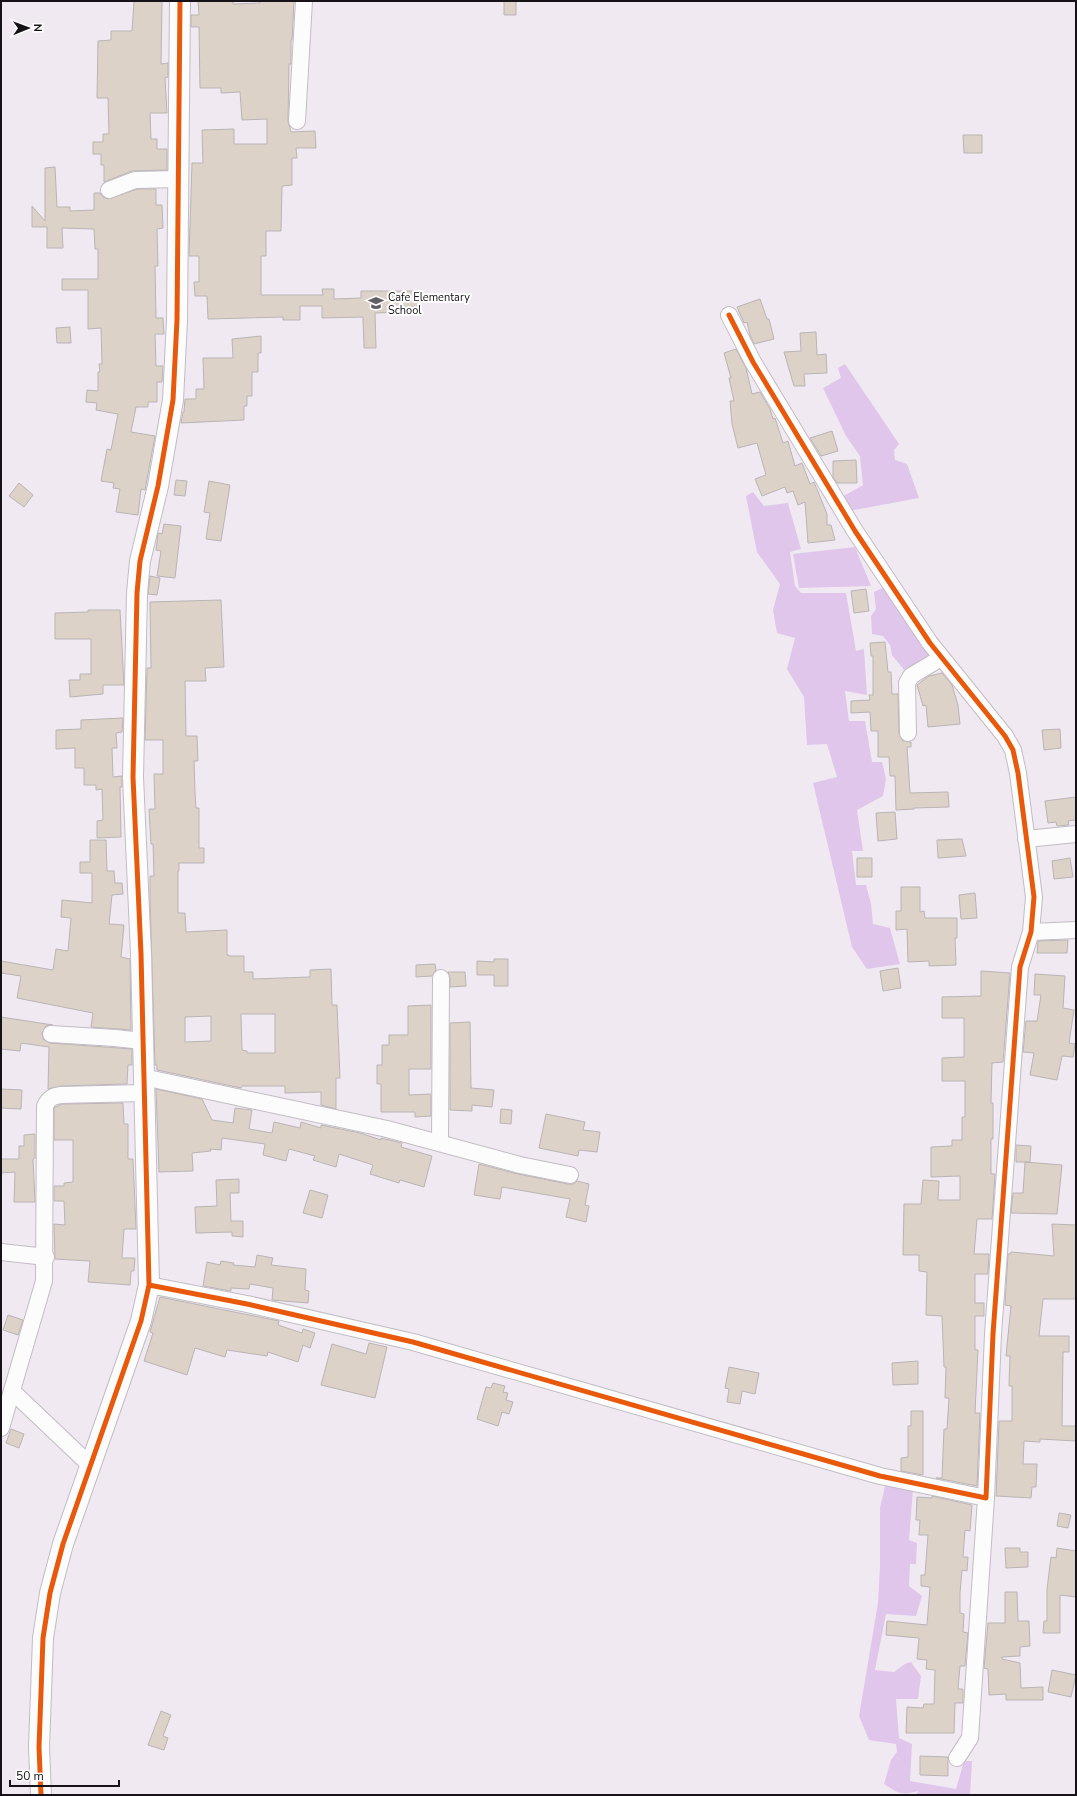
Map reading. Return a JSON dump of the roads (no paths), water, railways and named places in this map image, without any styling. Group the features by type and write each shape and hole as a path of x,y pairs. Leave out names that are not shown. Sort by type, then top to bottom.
{"street":[{"path":"41,1795 39,1747 43,1638 50,1593 63,1544 141,1321 149,1285 133,777 137,593 140,561 158,486 173,400 177,320 180,1"},
{"path":"297,121 304,1"},
{"path":"109,190 135,180 179,179"},
{"path":"729,315 753,362 855,531 908,612 941,658 1004,736 1013,750 1018,773 1034,897 1031,932 1020,967 993,1334 986,1498 970,1738 957,1758"},
{"path":"908,733 909,679 911,676 941,658"},
{"path":"1026,839 1076,834"},
{"path":"1031,932 1076,930"},
{"path":"440,1143 441,978"},
{"path":"51,1034 142,1041"},
{"path":"2,1420 44,1281 46,1256 44,1156 45,1106 48,1100 53,1096 143,1085 387,1129 520,1165 570,1175"},
{"path":"1,1252 46,1256"},
{"path":"149,1285 247,1304 413,1342 880,1476 986,1498"},
{"path":"12,1391 91,1466"}],"place":[{"name":"Cafe Elementary School","path":"376,303"}]}
